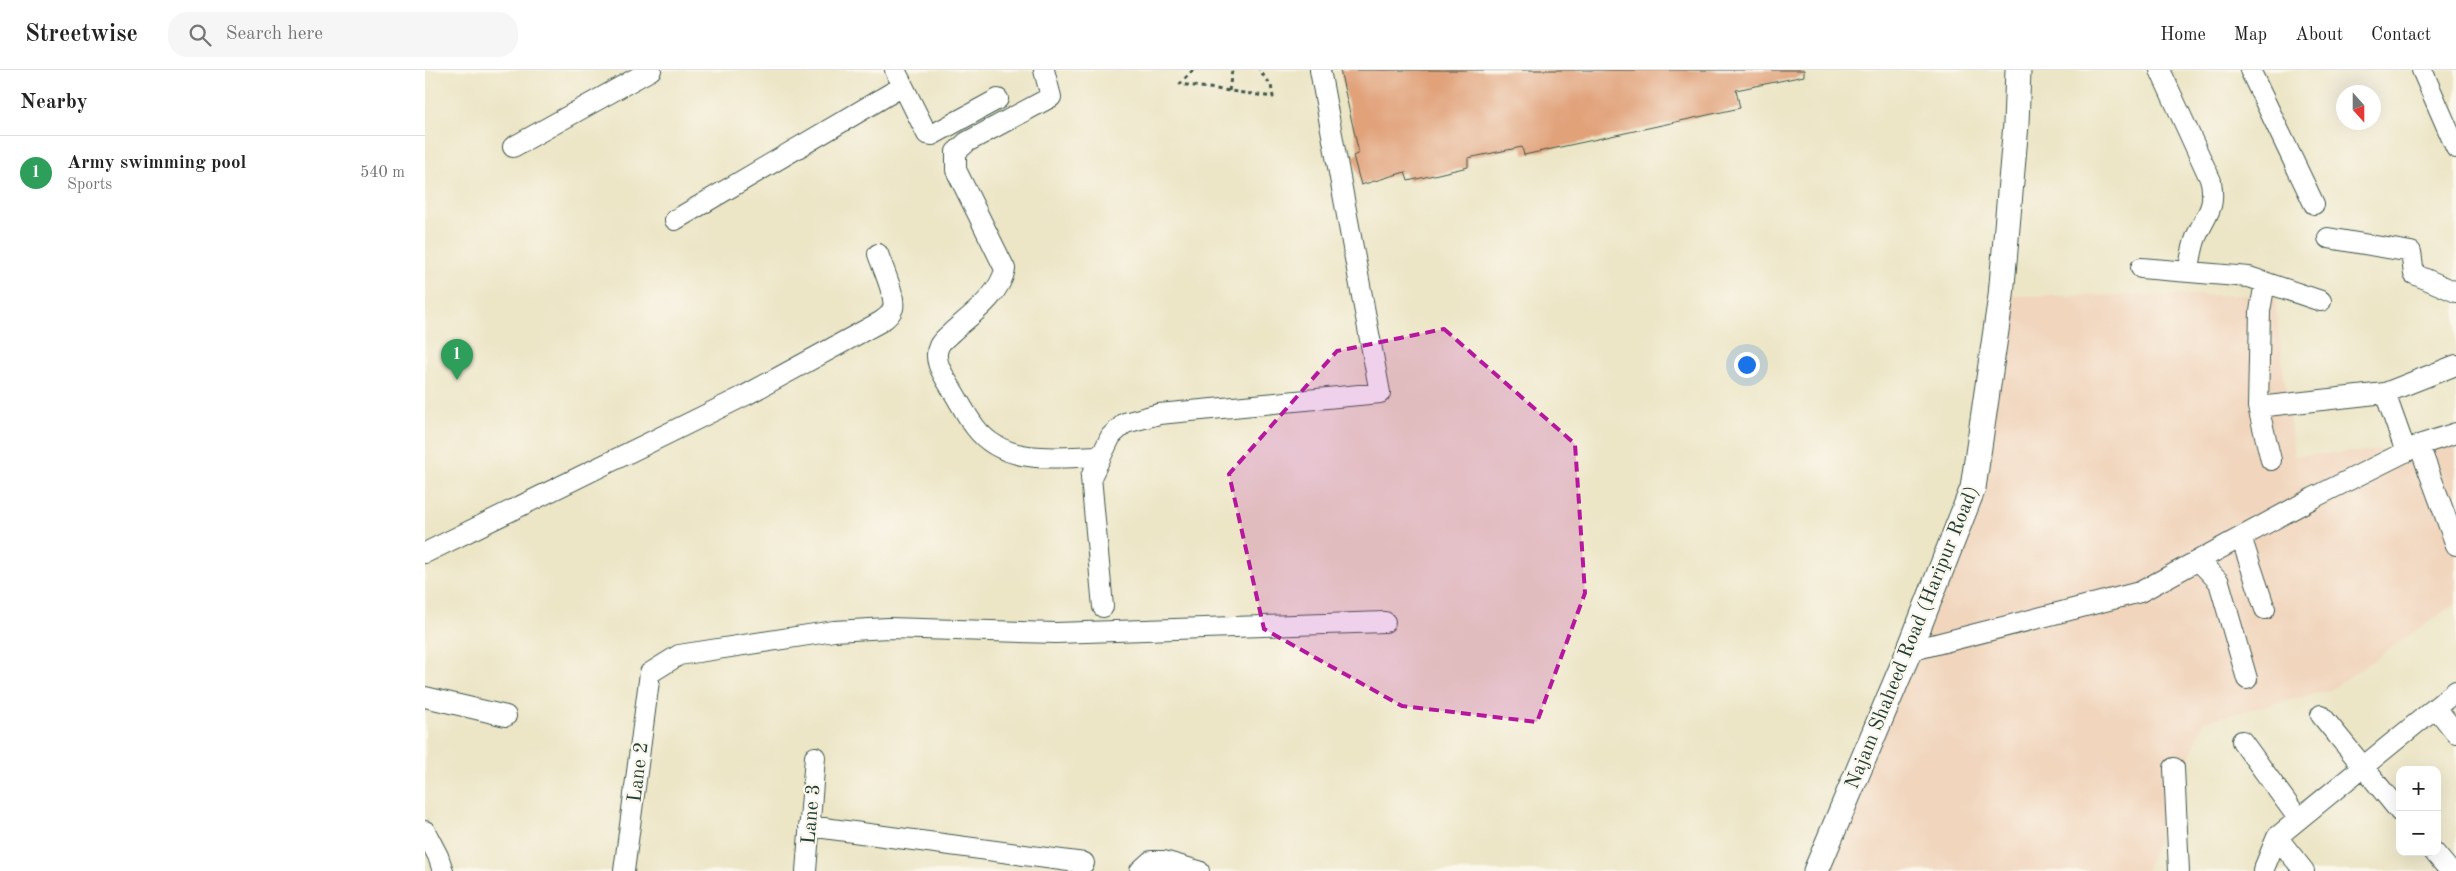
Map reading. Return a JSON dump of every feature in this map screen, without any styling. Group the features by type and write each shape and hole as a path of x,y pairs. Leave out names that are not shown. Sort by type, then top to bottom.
{"main road":[{"name":"Najam Shaheed Road (Haripur Road)","path":"1816,871 1909,651 1973,488 2001,296 2016,124 2018,70"}],"street":[{"path":"513,147 651,70"},
{"path":"1044,70 1051,97 967,142 956,152 956,170 1005,269 1003,280 987,300 939,345 936,357 943,374 975,428 990,443 1011,454 1032,457 1099,456"},
{"path":"1103,607 1091,477 1099,456 1111,436 1125,423 1136,418 1159,414 1380,393 1320,70"},
{"path":"2160,70 2211,181 2213,200 2207,217 2197,234 2189,272"},
{"path":"2250,70 2314,204"},
{"path":"2422,70 2454,140"},
{"path":"675,220 899,78 922,128 927,134 932,136 998,99"},
{"path":"2328,238 2411,252 2414,274 2456,292"},
{"path":"425,553 746,396 880,322 887,317 893,307 878,254"},
{"path":"2141,268 2249,277 2321,301"},
{"path":"2265,282 2259,311 2258,407 2271,460"},
{"path":"2258,407 2385,393 2413,384 2456,365"},
{"path":"2385,393 2456,545"},
{"path":"1909,651 2140,592 2313,498 2412,448 2456,432"},
{"path":"2241,538 2265,609"},
{"path":"2199,561 2219,582 2247,679"},
{"name":"Lane 2","path":"624,871 650,673 679,655 843,631 888,628 1056,634 1385,622"},
{"path":"2263,871 2277,836 2456,691"},
{"path":"425,698 506,716"},
{"path":"2436,708 2456,733"},
{"path":"2321,715 2362,768 2399,811"},
{"path":"2241,741 2298,818"},
{"name":"Lane 3","path":"806,871 815,758"},
{"path":"2174,768 2179,871"},
{"path":"809,826 1084,863"},
{"path":"425,831 438,856 443,871"},
{"path":"2277,836 2304,871"},
{"path":"2437,856 2450,871"},
{"path":"1140,871 1151,861 1164,861 1199,871"}],"path":[{"path":"1193,70 1180,84 1273,97 1271,85 1259,70"},
{"path":"1229,91 1232,70"}],"highlighted area":[{"path":"1444,329 1575,444 1585,593 1537,722 1402,706 1264,629 1229,474 1337,351"}],"shaded area":[{"path":"2274,295 2294,456 2456,445 2456,603 2330,690 2204,721 2146,871 1816,871 1976,489 2001,296"}],"building":[{"path":"1340,70 1804,70 1804,76 1736,90 1740,108 1524,155 1522,147 1468,158 1468,167 1408,181 1405,172 1361,185 1353,156 1359,153"}],"place":[{"name":"Army swimming pool","path":"457,380"}]}
